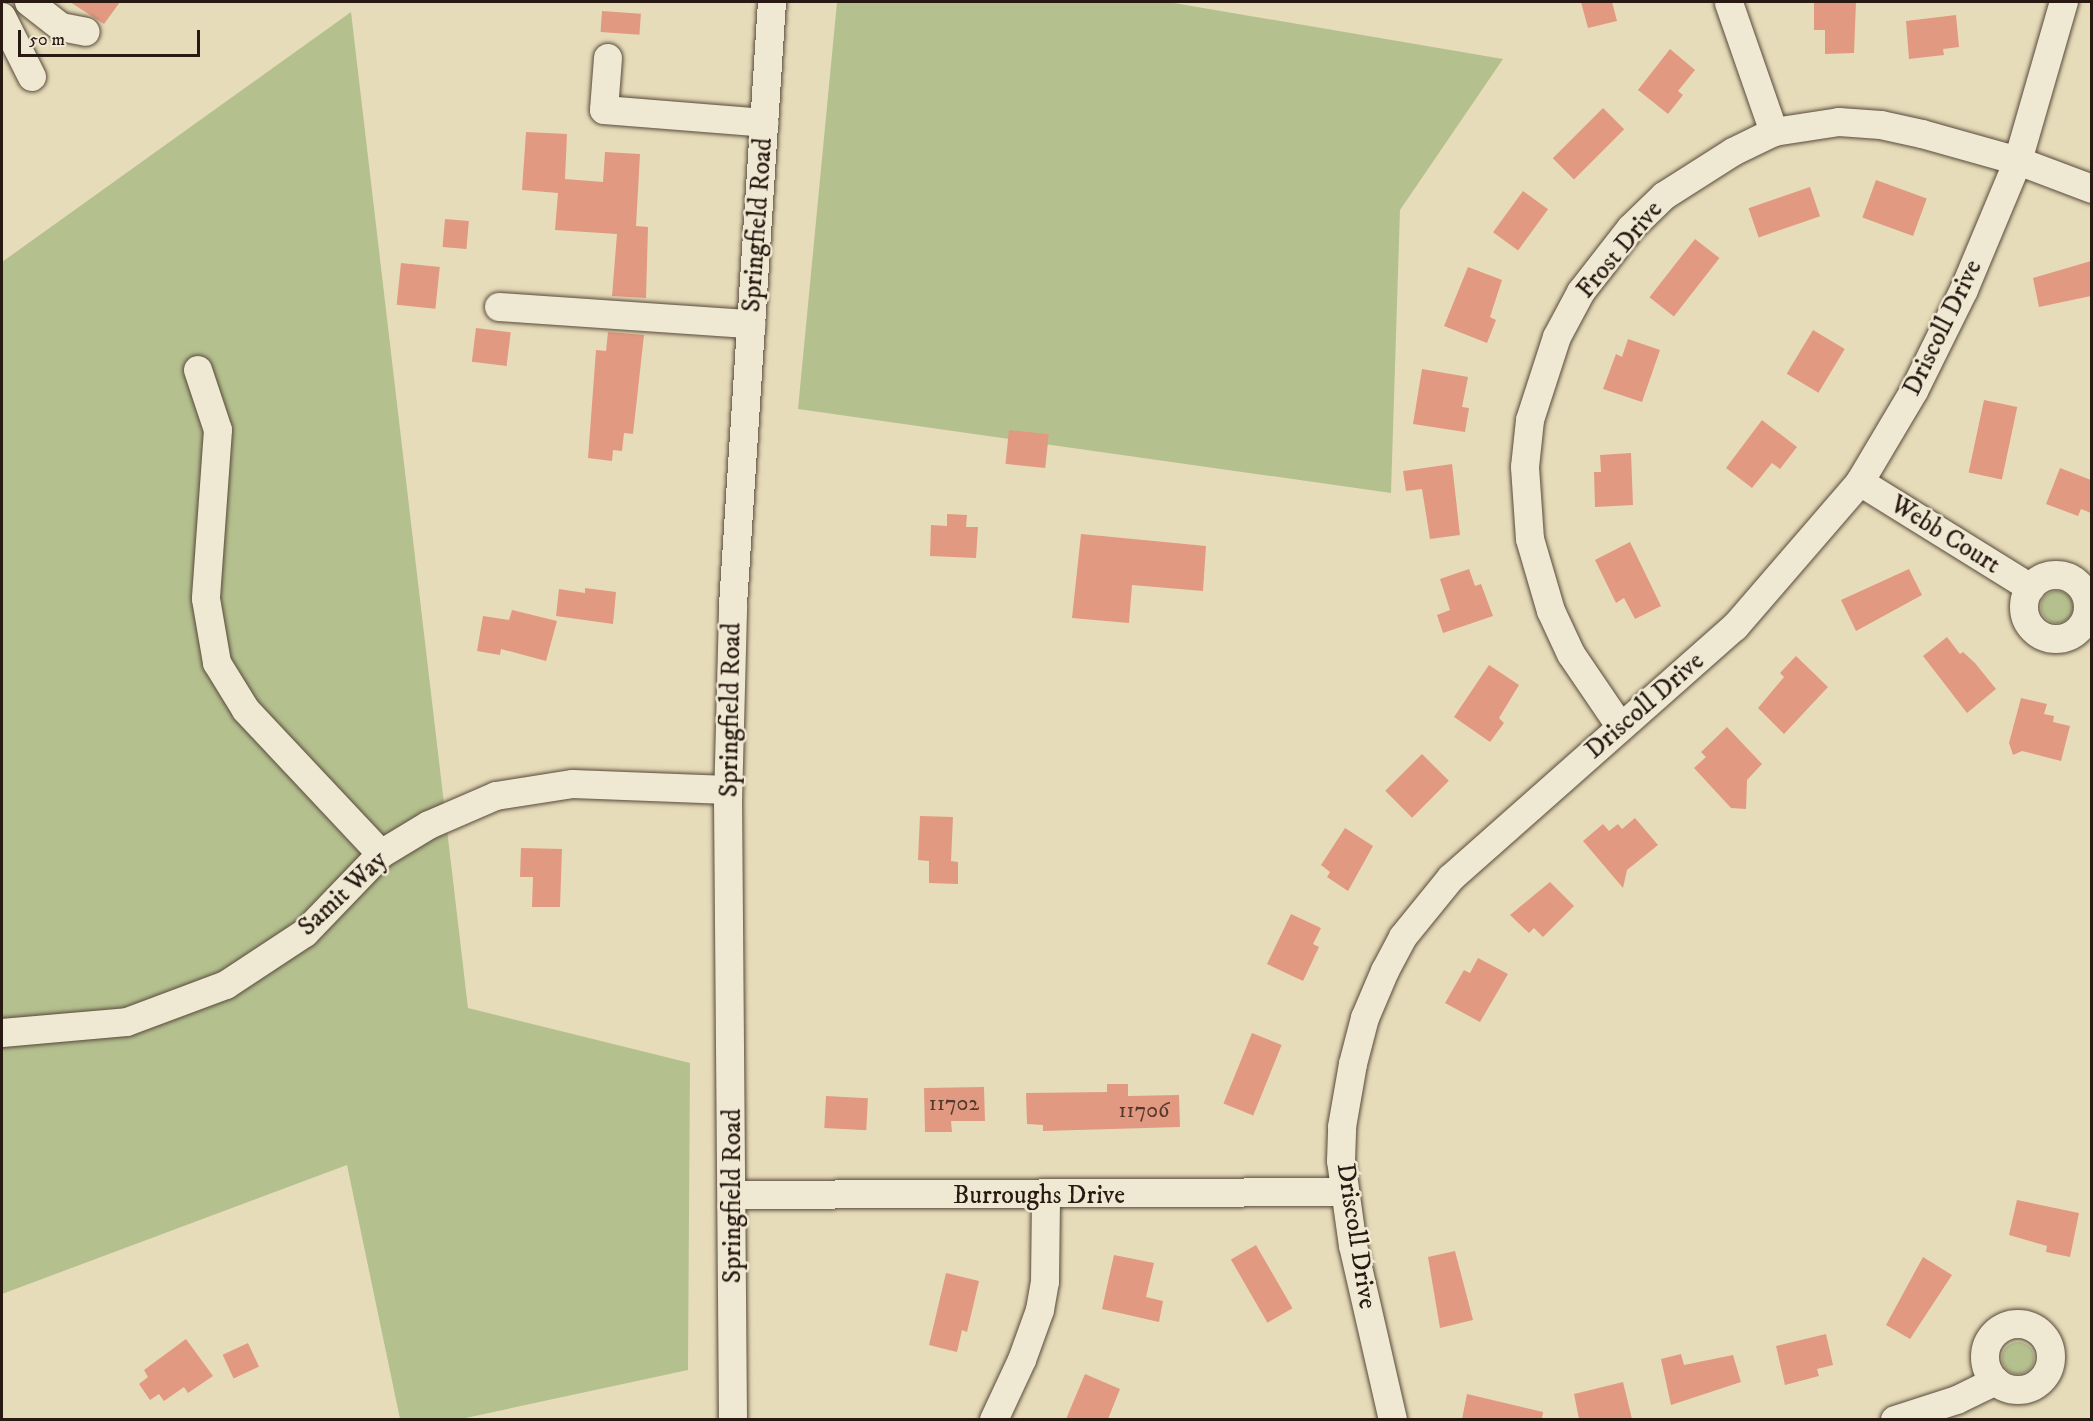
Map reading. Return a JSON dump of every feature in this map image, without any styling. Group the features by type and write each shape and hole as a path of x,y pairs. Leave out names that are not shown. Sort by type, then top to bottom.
{"street":[{"path":"29,2 62,27 86,32"},
{"name":"Springfield Road","path":"733,1419 734,1195 728,790 733,605 772,2"},
{"name":"Driscoll Drive","path":"1393,1419 1344,1192 1342,1127 1353,1064 1365,1018 1403,937 1466,863 1735,627 1860,482 1914,391 1964,290 2018,161 2064,2"},
{"path":"1729,3 1774,132"},
{"path":"2,16 32,77"},
{"path":"608,58 604,110 764,123"},
{"name":"Frost Drive","path":"1620,726 1571,654 1537,569 1525,501 1525,467 1541,377 1581,292 1631,228 1664,196 1696,173 1774,132 1839,122 1881,125 2018,161 2091,189"},
{"path":"499,307 751,324"},
{"path":"198,370 218,430 206,599 217,663 246,710 381,854"},
{"name":"Webb Court","path":"1860,482 2031,588"},
{"name":"Samit Way","path":"2,1033 18,1035 127,1022 226,985 305,933 381,854 429,825 496,796 573,784 728,790"},
{"name":"Burroughs Drive","path":"734,1195 1046,1197 1344,1192"},
{"path":"994,1419 1040,1310 1045,1282 1046,1197"},
{"path":"1894,1419 1957,1400 1996,1381"}],"green space":[{"path":"837,2 1168,2 1503,59 1400,210 1391,493 798,409"},
{"path":"351,12 468,1008 690,1063 688,1370 461,1419 400,1419 347,1165 2,1294 2,262"},
{"path":"2057,591 2068,596 2073,607 2068,618 2057,623 2046,618 2041,607 2046,596"},
{"path":"2018,1342 2029,1347 2034,1358 2029,1369 2018,1374 2007,1369 2002,1358 2007,1347"}],"building":[{"path":"70,2 120,2 104,24"},
{"path":"1581,2 1612,2 1617,21 1588,28"},
{"path":"1814,2 1856,2 1854,53 1825,54 1825,30 1814,30"},
{"path":"602,11 641,14 639,35 601,32"},
{"path":"1956,15 1959,47 1943,49 1944,55 1909,59 1906,21"},
{"path":"1670,49 1695,70 1678,91 1683,95 1668,114 1638,90"},
{"path":"1603,108 1624,129 1574,179 1553,158"},
{"path":"526,132 567,134 565,179 603,182 605,152 640,154 636,226 648,227 646,298 612,296 617,234 555,230 558,193 522,190"},
{"path":"1876,180 1927,198 1913,236 1862,218"},
{"path":"1810,187 1820,216 1759,237 1749,208"},
{"path":"1523,191 1548,209 1518,250 1493,232"},
{"path":"445,219 469,221 466,249 443,247"},
{"path":"1695,239 1719,258 1674,316 1649,297"},
{"path":"2091,261 2091,296 2039,307 2033,278"},
{"path":"401,263 440,267 435,309 397,305"},
{"path":"1468,267 1502,280 1490,317 1496,320 1487,343 1444,326"},
{"path":"476,328 511,332 507,366 472,362"},
{"path":"1813,330 1845,349 1818,393 1787,374"},
{"path":"608,332 644,335 633,434 624,433 622,451 613,450 612,461 588,458 596,350 606,351"},
{"path":"1628,339 1660,350 1642,402 1603,389 1616,354 1622,357"},
{"path":"1422,369 1468,377 1462,407 1469,408 1465,432 1413,424"},
{"path":"1984,400 2017,407 2002,479 1969,472"},
{"path":"1762,420 1797,447 1780,469 1772,463 1752,488 1726,468"},
{"path":"1009,430 1049,434 1045,468 1005,464"},
{"path":"1631,453 1633,505 1595,507 1594,472 1601,472 1600,455"},
{"path":"1452,464 1460,535 1430,539 1422,489 1406,491 1403,471"},
{"path":"2060,468 2091,480 2091,513 2081,509 2078,516 2046,504"},
{"path":"947,514 967,515 966,527 978,527 976,558 930,556 931,525 947,526"},
{"path":"1081,534 1206,546 1203,591 1132,585 1129,623 1072,618"},
{"path":"1630,542 1661,606 1635,619 1624,598 1616,603 1595,560"},
{"path":"1469,569 1475,586 1481,584 1493,616 1443,633 1437,615 1450,610 1440,579"},
{"path":"1909,569 1922,595 1856,631 1841,600"},
{"path":"585,588 616,592 613,624 556,616 559,589 585,593"},
{"path":"512,610 557,621 546,661 501,649 500,655 477,651 483,616 509,620"},
{"path":"1947,637 1960,654 1963,652 1975,663 1996,689 1967,713 1923,656"},
{"path":"1796,656 1828,687 1784,734 1758,708 1784,677 1780,673"},
{"path":"1489,665 1519,685 1499,718 1504,723 1490,742 1454,717"},
{"path":"2021,698 2047,704 2044,714 2054,716 2053,722 2070,726 2061,761 2022,751 2013,755 2009,743"},
{"path":"1727,727 1762,764 1747,780 1746,809 1731,808 1694,768 1706,757 1701,752"},
{"path":"1422,754 1449,781 1412,818 1385,791"},
{"path":"920,816 953,817 951,861 958,862 958,884 929,883 929,861 918,860"},
{"path":"1635,818 1658,845 1627,870 1623,888 1583,841 1603,824 1609,831 1618,824 1622,829"},
{"path":"1345,828 1373,846 1348,891 1327,877 1330,872 1321,865"},
{"path":"521,848 562,849 560,907 532,907 533,877 520,877"},
{"path":"1550,882 1574,906 1543,937 1534,928 1529,933 1510,915"},
{"path":"1291,914 1321,928 1313,944 1319,947 1303,981 1267,964"},
{"path":"1478,958 1508,974 1480,1022 1445,1003 1464,970 1470,973"},
{"path":"1252,1033 1282,1045 1253,1115 1224,1103"},
{"path":"1107,1084 1128,1084 1128,1096 1179,1095 1180,1127 1043,1131 1043,1125 1027,1124 1026,1093 1107,1092"},
{"path":"984,1087 985,1121 951,1121 952,1132 925,1132 924,1088"},
{"path":"826,1096 868,1098 866,1130 824,1128"},
{"path":"2017,1200 2079,1213 2070,1257 2046,1252 2047,1246 2009,1235"},
{"path":"1256,1245 1292,1308 1267,1323 1231,1260"},
{"path":"1455,1251 1473,1320 1440,1328 1428,1257"},
{"path":"1114,1255 1154,1263 1146,1297 1163,1301 1159,1322 1102,1309"},
{"path":"1923,1257 1952,1275 1910,1339 1886,1325"},
{"path":"946,1273 979,1281 967,1332 962,1330 957,1352 929,1345"},
{"path":"1826,1334 1833,1365 1817,1369 1819,1376 1785,1385 1776,1346"},
{"path":"186,1339 213,1376 188,1393 184,1387 164,1401 159,1394 150,1400 139,1384 148,1377 144,1370"},
{"path":"248,1343 259,1367 234,1378 223,1355"},
{"path":"1681,1354 1684,1365 1733,1355 1741,1382 1671,1405 1661,1359"},
{"path":"1085,1374 1120,1389 1108,1419 1066,1419"},
{"path":"1623,1382 1632,1419 1579,1419 1574,1394"},
{"path":"1467,1394 1543,1412 1542,1419 1462,1419"}]}
